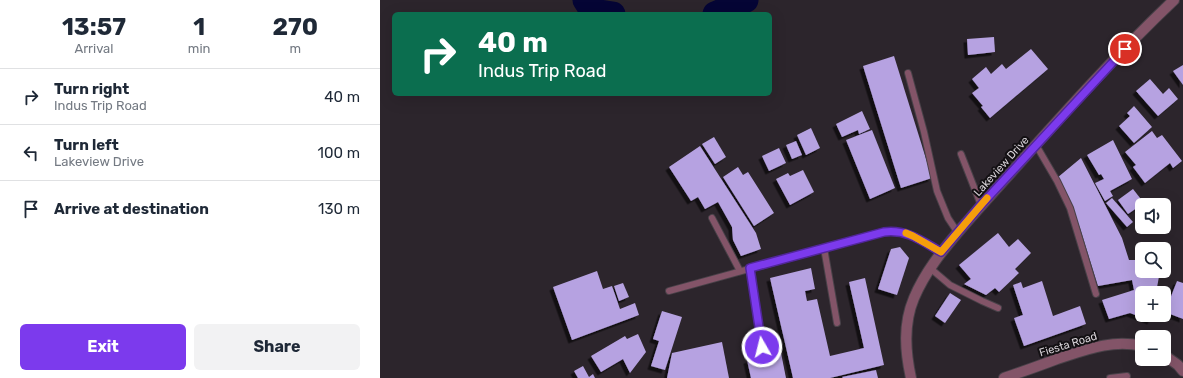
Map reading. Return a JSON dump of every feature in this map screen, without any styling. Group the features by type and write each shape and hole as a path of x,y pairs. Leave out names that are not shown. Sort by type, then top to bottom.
{"street":[{"name":"Lakeview Drive","path":"911,378 905,344 907,322 913,299 924,277 941,252 980,206 1107,68 1174,0"},
{"name":"Fiesta Road","path":"1004,378 1081,351 1108,344 1120,343 1135,345"},
{"path":"1171,360 1183,371"}],"lane":[{"path":"908,73 924,132 937,191 948,218 958,233"},
{"path":"1036,145 1057,181 1070,208 1096,294"},
{"path":"961,154 980,206"},
{"path":"712,218 740,271"},
{"path":"669,292 750,268 884,232 902,232 913,236 941,252"},
{"path":"824,248 837,323"},
{"path":"750,268 762,347"},
{"path":"930,268 950,285 998,308"},
{"path":"1110,378 1127,376"}],"building":[{"path":"994,37 995,52 968,55 967,39"},
{"path":"1031,49 1048,69 990,118 981,107 983,106 972,93 979,88 972,79 986,67 991,74 1002,64 1006,69"},
{"path":"894,56 932,178 901,188 863,66"},
{"path":"1183,65 1183,85 1173,71"},
{"path":"1150,79 1163,94 1169,88 1178,99 1158,116 1136,91"},
{"path":"1134,106 1152,127 1134,143 1119,126 1130,116 1127,113"},
{"path":"862,111 870,129 859,134 858,130 842,137 836,124"},
{"path":"811,128 820,148 806,155 797,135"},
{"path":"872,130 895,188 870,199 846,140"},
{"path":"1152,131 1157,138 1162,135 1182,161 1173,168 1170,163 1145,183 1133,167 1136,165 1125,152"},
{"path":"714,137 726,157 715,164 702,144"},
{"path":"1113,140 1132,179 1110,191 1113,196 1105,201 1095,183 1104,179 1101,174 1099,175 1087,155"},
{"path":"796,141 802,155 792,159 786,145"},
{"path":"700,146 756,233 761,249 741,256 733,240 732,227 718,202 705,209 698,197 691,201 669,167"},
{"path":"779,148 786,163 769,171 762,156"},
{"path":"1081,158 1122,238 1129,260 1135,260 1135,278 1159,278 1157,286 1135,286 1135,315 1130,313 1109,319 1102,300 1134,290 1132,280 1098,286 1080,228 1070,203 1057,178"},
{"path":"738,167 743,175 748,172 774,213 754,226 723,177"},
{"path":"803,170 814,192 790,205 776,179 788,173 790,176"},
{"path":"1133,189 1140,198 1135,198 1135,209 1128,214 1118,200"},
{"path":"1112,198 1133,222 1127,227 1106,203"},
{"path":"998,233 1009,247 1018,239 1031,253 1015,269 1019,273 999,292 995,288 986,295 964,284 971,279 959,265"},
{"path":"900,247 909,258 897,295 878,289 891,249"},
{"path":"811,268 815,289 805,291 807,301 817,299 830,356 864,348 849,282 865,278 884,365 830,378 793,378 770,278"},
{"path":"597,271 603,289 612,286 620,309 635,303 639,315 572,340 553,287"},
{"path":"1042,281 1053,316 1080,306 1086,324 1024,346 1014,318 1023,315 1013,285 1021,282 1023,288"},
{"path":"1177,281 1183,283 1183,319 1171,314 1171,296"},
{"path":"623,283 629,297 619,301 614,286"},
{"path":"950,293 961,300 945,323 935,316"},
{"path":"662,311 682,317 665,370 651,366 659,341 653,339"},
{"path":"638,334 646,352 630,373 623,359 601,372 591,356 625,336 627,339"},
{"path":"722,342 729,378 667,378 672,353"},
{"path":"781,353 786,378 751,378 747,360"},
{"path":"583,366 589,377 593,374 595,378 578,378 574,371"},
{"path":"876,370 878,378 842,377"}],"waterway":[{"path":"585,0 592,11 599,12"},
{"path":"719,12 746,0"}],"slow traffic":[{"path":"906,233 941,252 987,198"}],"route":[{"path":"762,347 750,268 884,232 893,231 902,232 913,236 941,252 980,206 1125,49"}]}
